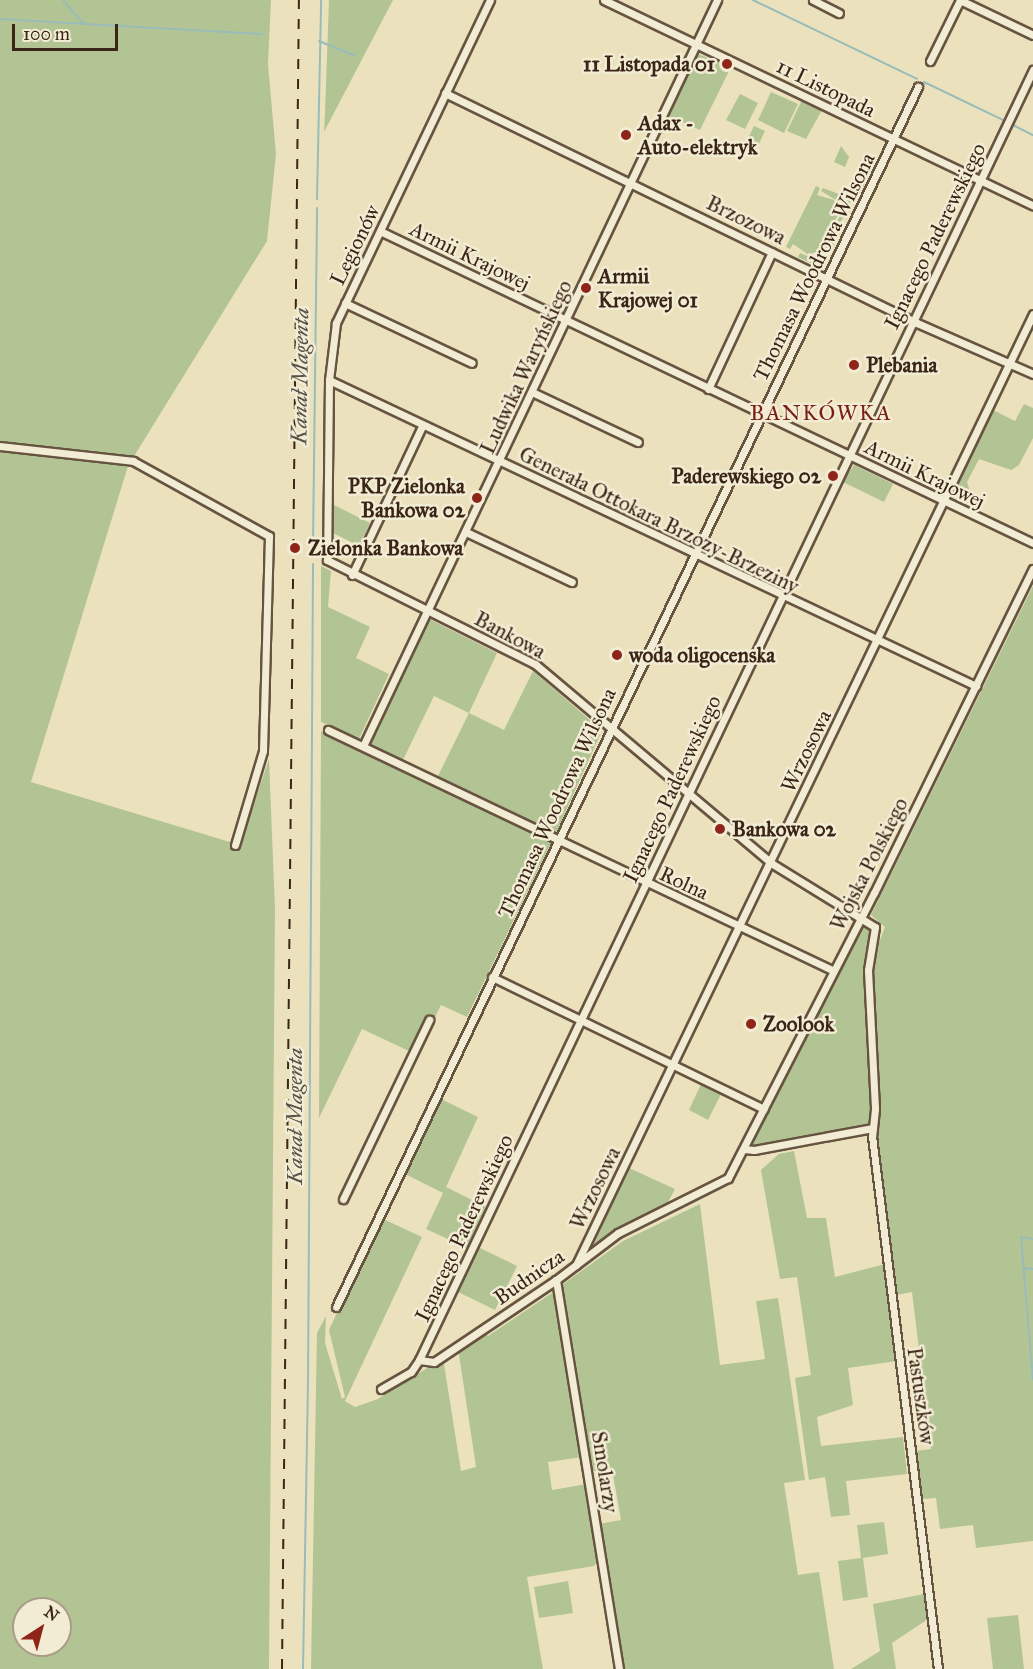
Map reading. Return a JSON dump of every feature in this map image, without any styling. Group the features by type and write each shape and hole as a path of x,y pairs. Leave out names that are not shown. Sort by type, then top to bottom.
{"street":[{"name":"Legionów","path":"327,560 329,380 336,323 490,0"},
{"name":"11 Listopada","path":"604,0 1033,206"},
{"name":"Ludwika Waryńskiego","path":"363,746 429,612 717,0"},
{"path":"813,0 839,13"},
{"path":"930,61 960,0 1033,35"},
{"name":"Ignacego Paderewskiego","path":"419,1360 1033,70"},
{"name":"Thomasa Woodrowa Wilsona","path":"336,1307 692,555 918,87"},
{"name":"Brzozowa","path":"446,93 913,320 1033,374"},
{"name":"Armii Krajowej","path":"380,231 1033,543"},
{"path":"708,389 772,252"},
{"path":"345,303 472,363"},
{"name":"Wrzosowa","path":"576,1265 1033,314"},
{"name":"Generała Ottokara Brzozy-Brzeziny","path":"329,380 692,555 976,686"},
{"path":"532,392 638,442"},
{"path":"352,575 422,426"},
{"path":"0,446 133,461 263,532 271,545 263,751 235,845"},
{"path":"466,532 572,582"},
{"name":"Bankowa","path":"327,560 352,575 535,664 687,795 771,863 862,916"},
{"name":"Wojska Polskiego","path":"732,1173 1033,569"},
{"name":"Rolna","path":"328,730 558,839 645,883 832,970"},
{"name":"Pastuszków","path":"862,916 872,922 877,931 868,970 873,1128 938,1669"},
{"path":"492,977 764,1109"},
{"path":"342,1199 429,1020"},
{"path":"744,1149 873,1128"},
{"name":"Budnicza","path":"381,1389 411,1372 419,1360 434,1362 556,1280 618,1233 718,1185 732,1173"},
{"name":"Smolarzy","path":"556,1280 619,1669"}],"green space":[{"path":"0,0 271,0 268,64 276,154 267,241 128,466 31,782 240,845 269,759 275,909 269,1669 0,1669"},
{"path":"329,0 393,0 324,132 325,112"},
{"path":"698,54 731,67 700,130 669,116"},
{"path":"771,92 798,104 784,133 758,120"},
{"path":"740,94 758,103 745,129 726,120"},
{"path":"802,100 822,110 806,139 787,131"},
{"path":"754,126 765,131 756,150 745,145"},
{"path":"841,146 849,157 845,167 834,162"},
{"path":"873,156 877,158 860,194 856,192"},
{"path":"816,186 820,188 817,195 834,200 839,212 822,249 809,255 793,244 790,249 786,247"},
{"path":"823,188 852,199 836,232 840,234 820,268 798,257 800,253 810,257 820,253 840,216 839,202 821,191"},
{"path":"1024,404 1033,408 1033,438 1019,465 1011,470 979,459 967,482 971,495 983,500 980,509 953,495 993,410 1015,421"},
{"path":"854,465 893,484 884,502 843,482"},
{"path":"334,505 370,523 359,546 333,533"},
{"path":"321,566 331,571 328,607 370,627 356,658 389,674 359,739 321,722"},
{"path":"1033,586 1033,1541 976,1548 973,1525 940,1529 936,1498 921,1499 915,1451 931,1449 912,1292 896,1295 874,1132 861,1126 758,1148 751,1142 860,928 867,927 880,940 885,927 871,915"},
{"path":"427,618 497,653 469,713 434,696 403,760 367,743"},
{"path":"533,671 598,727 600,735 556,833 438,776 469,713 504,730"},
{"path":"321,731 552,841 467,1017 441,1005 433,1021 425,1018 409,1051 362,1029 319,1118"},
{"path":"702,1082 722,1092 708,1120 689,1110"},
{"path":"439,1098 478,1117 446,1187 486,1207 467,1248 426,1229 443,1193 403,1173"},
{"path":"794,1151 807,1218 826,1218 835,1277 885,1264 897,1361 848,1368 853,1405 817,1417 821,1446 903,1437 907,1474 846,1481 850,1515 831,1517 825,1477 809,1480 795,1378 811,1375 797,1277 780,1279 761,1170 779,1154"},
{"path":"629,1168 675,1189 667,1204 593,1246"},
{"path":"700,1204 720,1365 765,1359 756,1301 778,1298 805,1480 784,1483 798,1575 819,1572 834,1669 622,1669 599,1524 621,1520 612,1469 592,1471 562,1285 623,1241"},
{"path":"381,1218 422,1237 345,1401 355,1407 378,1399 443,1358 461,1471 476,1467 458,1348 483,1332 488,1336 552,1293 558,1296 582,1457 548,1462 552,1490 587,1484 599,1560 594,1566 527,1577 543,1669 311,1669 317,1333 326,1316 325,1343 342,1399 345,1397 329,1330"},
{"path":"478,1247 517,1266 495,1310 456,1291"},
{"path":"884,1522 888,1554 863,1558 868,1597 843,1601 838,1561 861,1558 857,1525"},
{"path":"568,1581 573,1613 539,1618 534,1587"},
{"path":"924,1594 928,1619 892,1643 896,1669 851,1669 880,1651 873,1604"},
{"path":"1018,1615 1024,1669 993,1669 987,1618"}],"waterway":[{"path":"63,0 83,23"},
{"name":"Kanał Magenta","path":"317,199 321,0"},
{"path":"753,0 917,79"},
{"path":"0,19 262,34"},
{"path":"319,41 354,55"},
{"path":"924,82 1003,120"},
{"path":"1013,125 1033,135"},
{"name":"Kanał Magenta","path":"313,544 317,208"},
{"name":"Kanał Magenta","path":"303,1669 308,1385 313,564"},
{"path":"1033,1239 1021,1237 1033,1379"},
{"path":"1024,1268 1033,1269"}],"railway":[{"path":"282,1669 299,0"}],"place":[{"name":"11 Listopada 01","path":"727,64"},
{"name":"Adax - Auto-elektryk","path":"626,135"},
{"name":"Armii Krajowej 01","path":"586,288"},
{"name":"Plebania","path":"854,365"},
{"name":"Paderewskiego 02","path":"833,476"},
{"name":"PKP Zielonka Bankowa 02","path":"477,498"},
{"name":"Zielonka Bankowa","path":"295,548"},
{"name":"woda oligocenska","path":"617,655"},
{"name":"Bankowa 02","path":"720,829"},
{"name":"Zoolook","path":"751,1024"}],"district":[{"name":"BANKÓWKA","path":"821,413"}]}
